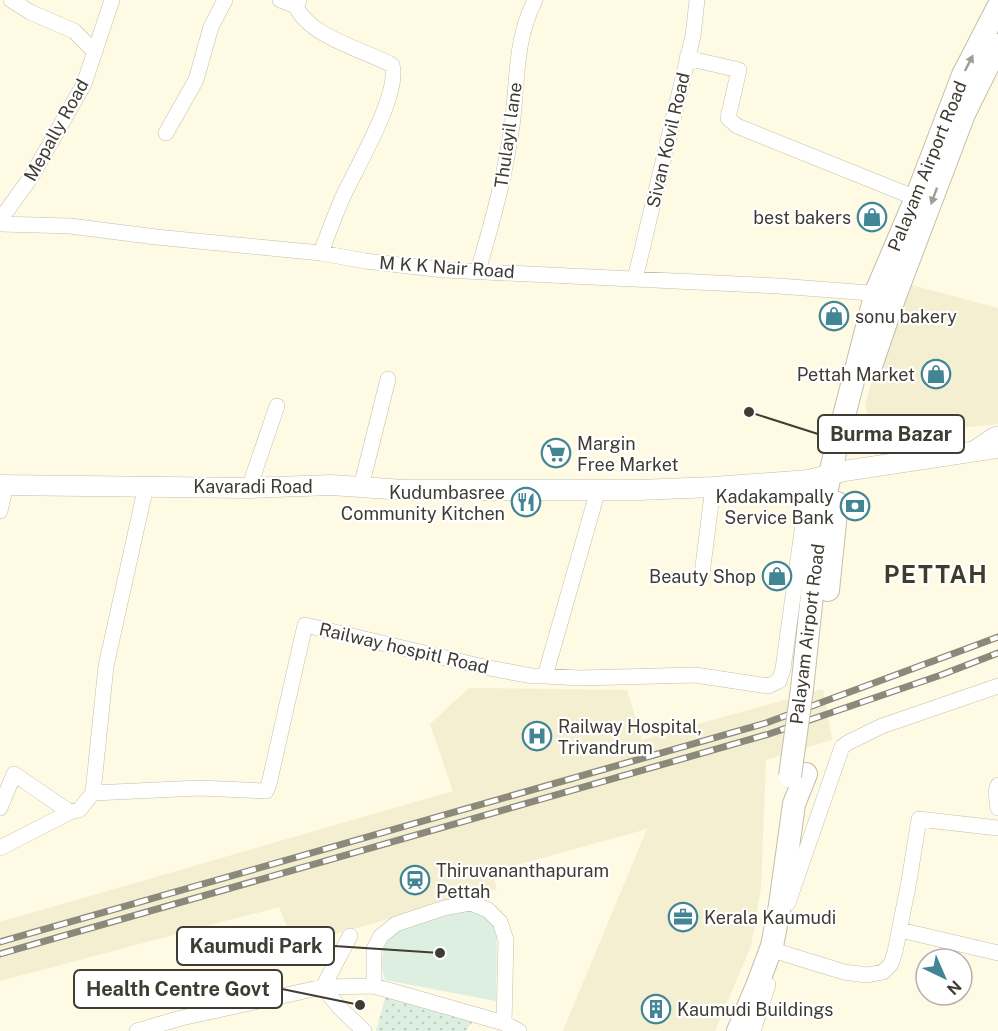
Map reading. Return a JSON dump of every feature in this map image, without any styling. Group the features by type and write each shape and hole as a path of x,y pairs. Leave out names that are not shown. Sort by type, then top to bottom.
{"main road":[{"name":"Palayam Airport Road","path":"809,691 820,520 916,198 963,75 998,7"},
{"name":"Palayam Airport Road","path":"886,294 964,114 998,45"},
{"path":"834,473 878,474 892,464 990,448"},
{"path":"834,473 883,458 892,464"},
{"name":"Palayam Airport Road","path":"809,691 834,538 837,499 834,473"},
{"name":"Kavaradi Road","path":"3,485 249,488 331,485 405,490 598,490 713,487 834,473"},
{"path":"752,1030 780,905 809,691"},
{"path":"724,1031 753,967 773,877 782,804 798,775"}],"street":[{"path":"11,0 30,12 74,31 95,52"},
{"name":"Mepally Road","path":"0,222 31,177 78,94 112,0"},
{"path":"166,133 196,80 211,27 225,0"},
{"path":"280,0 297,3 299,14 320,31 392,65 394,73 384,110 341,202 321,253"},
{"name":"Thulayil lane","path":"478,271 500,198 512,126 520,41 527,15 536,0"},
{"name":"Sivan Kovil Road","path":"635,279 687,58 698,0"},
{"path":"687,58 739,70 728,118 737,126 916,198"},
{"name":"M K K Nair Road","path":"0,222 70,226 321,253 365,261 444,270 886,294"},
{"path":"361,487 388,379"},
{"path":"249,488 277,406"},
{"path":"598,490 545,676 580,678 695,675 768,686 778,681 783,669 834,473"},
{"path":"0,511 3,485"},
{"path":"0,848 70,812 79,810 93,793 106,666 146,486"},
{"path":"702,574 713,487"},
{"name":"Railway hospitl Road","path":"93,793 199,788 266,791 305,626 484,667 532,676 545,676"},
{"path":"752,1030 779,952 788,904 842,747 882,726 998,686"},
{"path":"0,808 14,774 70,812"},
{"path":"998,785 996,792 998,808"},
{"path":"779,952 844,972 867,975 883,972 891,964 900,930 919,819 998,828"},
{"path":"374,986 374,949 381,936 396,924 444,908 471,903 488,910 500,922 506,940 504,1023"},
{"path":"900,930 998,953"},
{"path":"323,987 350,936"},
{"path":"137,1031 181,1018 323,987 374,986 504,1023 519,1031"},
{"path":"323,987 339,1007 364,1031"}],"shaded area":[{"name":"Pettah Market","path":"904,283 998,308 998,424 937,430 871,431 865,405"},
{"path":"469,688 627,690 642,740 823,689 832,740 766,760 761,888 751,946 715,1031 563,1031 647,829 491,872 497,889 295,945 279,907 0,981 0,922 453,791 430,724"}],"green space":[{"path":"471,907 490,916 497,929 496,1001 385,980 381,965 385,941 409,924"},
{"path":"386,995 473,1021 466,1031 376,1031"}],"railway":[{"path":"0,942 766,723 998,637"},
{"path":"0,954 769,734 998,653"}],"place":[{"name":"best bakers","path":"872,217"},
{"name":"sonu bakery","path":"834,316"},
{"name":"Pettah Market","path":"936,374"},
{"name":"Burma Bazar","path":"749,412"},
{"name":"Margin Free Market","path":"556,453"},
{"name":"Kudumbasree Community Kitchen","path":"526,502"},
{"name":"Kadakampally Service Bank","path":"855,506"},
{"name":"Beauty Shop","path":"777,576"},
{"name":"Railway Hospital, Trivandrum","path":"537,736"},
{"name":"Thiruvananthapuram Pettah","path":"415,880"},
{"name":"Kerala Kaumudi","path":"683,917"},
{"name":"Kaumudi Park","path":"440,953"},
{"name":"Health Centre Govt","path":"360,1005"},
{"name":"Kaumudi Buildings","path":"656,1009"}],"district":[{"name":"PETTAH","path":"936,574"}]}
